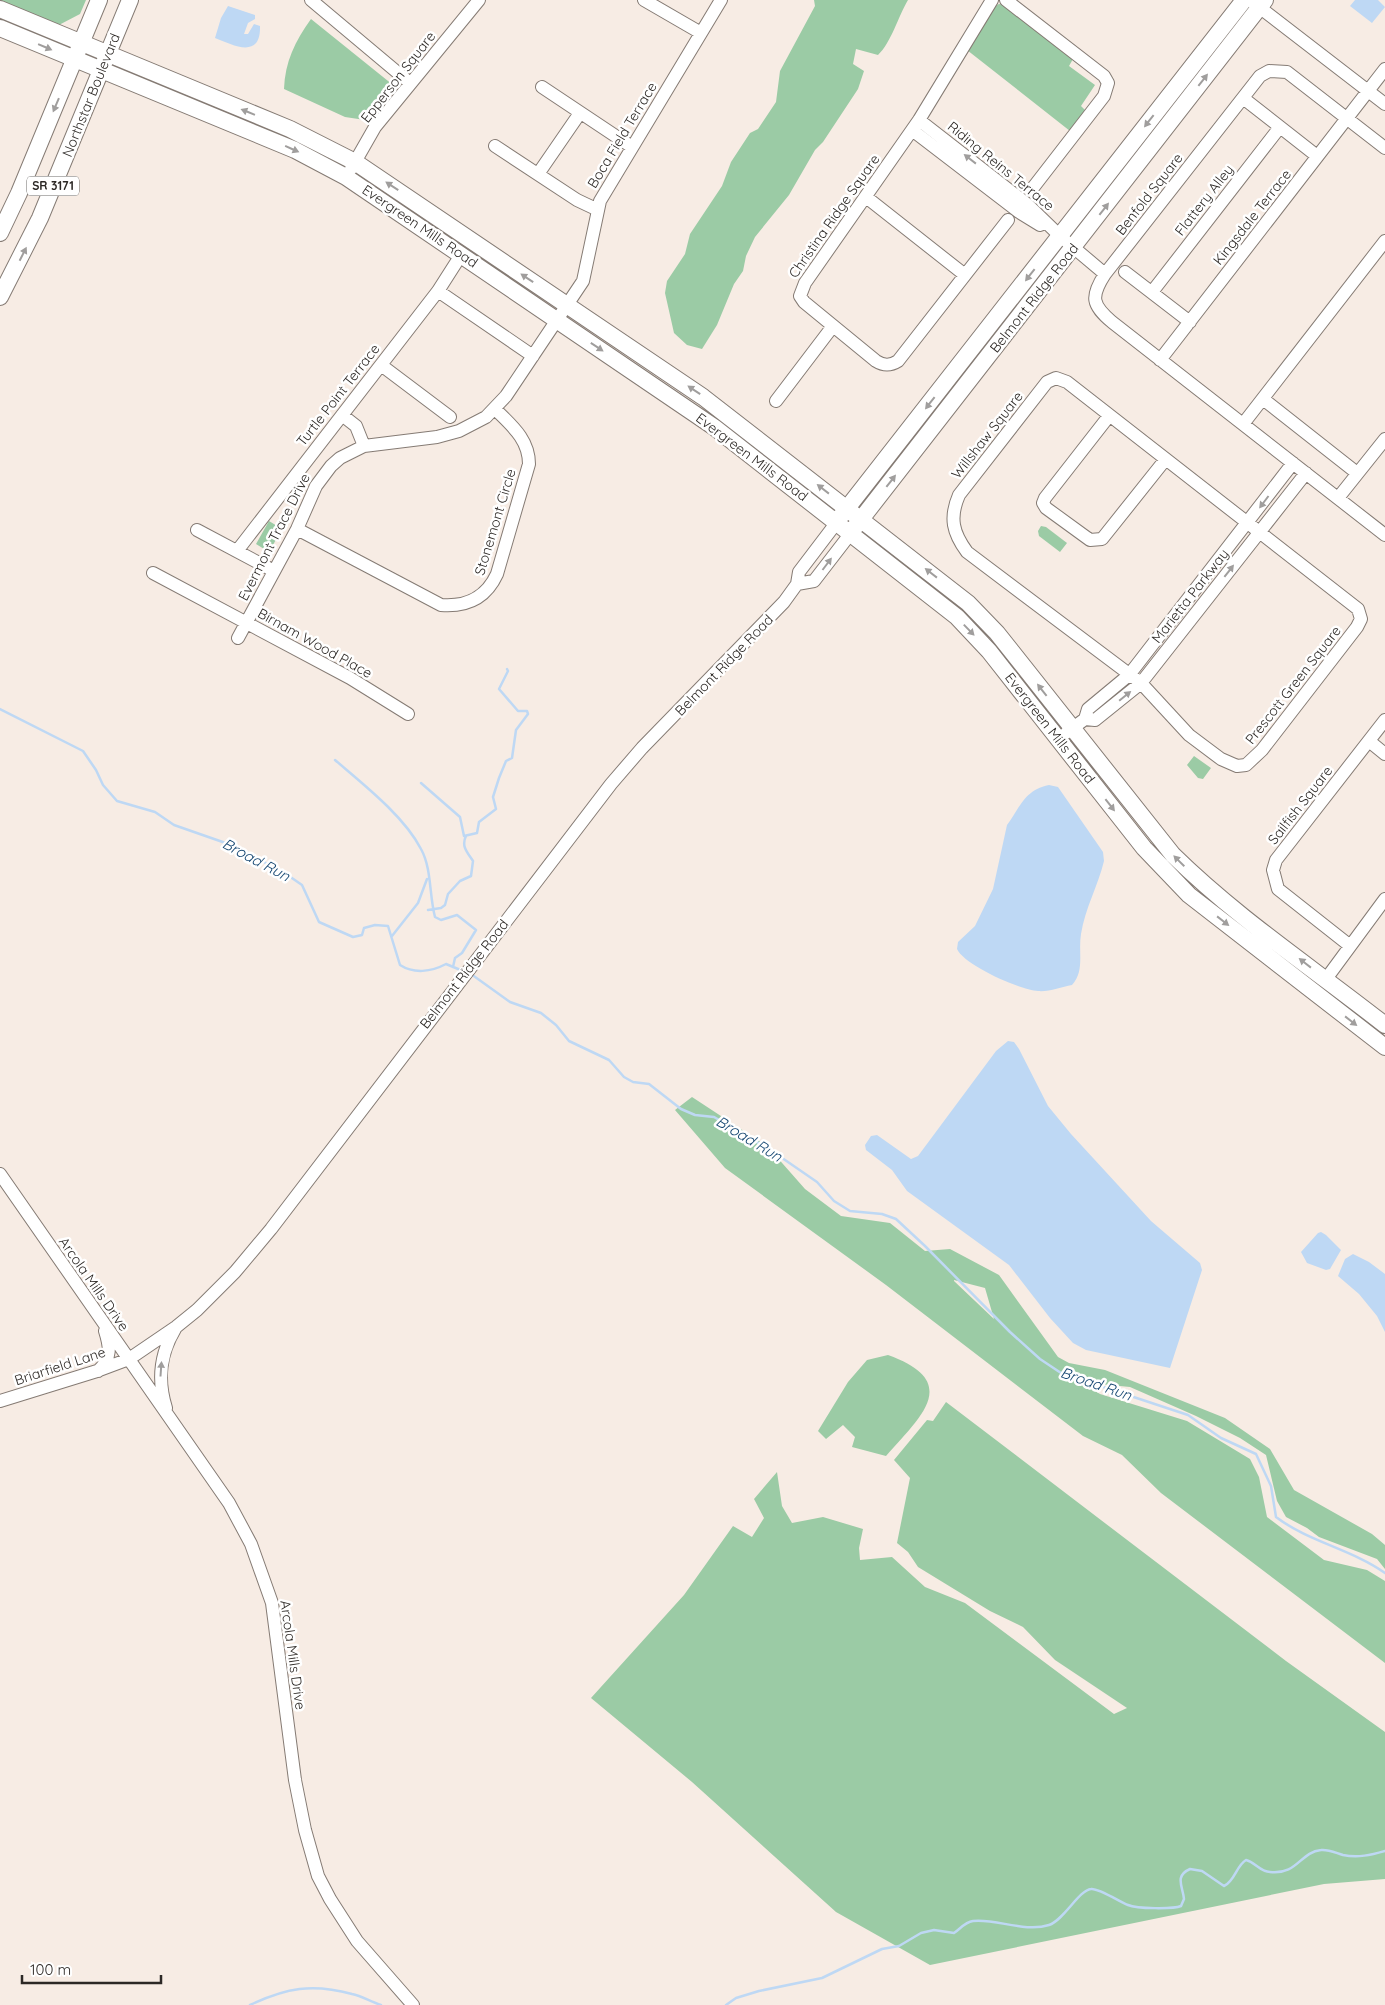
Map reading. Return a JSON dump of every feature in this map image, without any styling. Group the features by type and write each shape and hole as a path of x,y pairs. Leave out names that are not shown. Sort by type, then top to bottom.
{"main road":[{"name":"Northstar Boulevard","path":"0,233 5,208 74,59 99,0"},
{"name":"Northstar Boulevard","path":"0,297 40,218 130,0"},
{"name":"Belmont Ridge Road","path":"837,522 1060,236 1254,2"},
{"name":"Belmont Ridge Road","path":"851,533 1074,247 1254,2"},
{"name":"Evergreen Mills Road","path":"0,9 290,129 355,162 703,397 955,592 997,633 1079,724 1155,834 1179,861 1197,878 1385,1025"},
{"name":"Evergreen Mills Road","path":"0,28 295,150 346,177 714,427 957,618 990,651 1058,740 1144,848 1168,875 1189,895 1385,1048"}],"street":[{"path":"311,0 410,83"},
{"name":"Epperson Square","path":"346,177 375,127 479,0"},
{"path":"644,0 701,34"},
{"name":"Boca Field Terrace","path":"557,320 585,275 596,209 721,0"},
{"name":"Christina Ridge Square","path":"992,0 915,125 801,288 800,296 804,302 881,364 893,364 898,361 1008,220"},
{"path":"1006,0 1097,70 1104,76 1108,84 1104,96 1032,188"},
{"path":"1254,2 1367,92 1385,104"},
{"name":"Kingsdale Terrace","path":"1160,360 1385,69"},
{"name":"Benfold Square","path":"1385,148 1287,72 1282,70 1269,71 1260,76 1105,274 1096,287 1094,297 1096,306 1112,322 1385,534"},
{"path":"542,87 632,147"},
{"path":"1243,98 1318,156"},
{"path":"538,174 580,113"},
{"name":"Riding Reins Terrace","path":"915,125 1019,212 1060,236 1105,274"},
{"name":"Flattery Alley","path":"1152,292 1280,127"},
{"path":"495,146 578,200 596,209"},
{"path":"866,197 965,275"},
{"path":"1243,424 1384,246"},
{"name":"Turtle Point Terrace","path":"237,551 438,292 461,254"},
{"path":"1125,272 1190,322"},
{"path":"438,292 533,356"},
{"name":"Evermont Trace Drive","path":"238,638 297,529 310,497 322,476 340,458 364,446 446,435 471,425 495,409 557,320"},
{"path":"776,401 833,326"},
{"path":"381,365 450,417"},
{"name":"Willshaw Square","path":"1141,683 967,552 957,537 953,523 953,508 959,495 1050,380 1056,378 1067,382 1259,532"},
{"path":"1263,400 1357,473"},
{"name":"Stonemont Circle","path":"297,529 441,604 454,606 474,601 488,589 497,574 529,464 526,447 521,437 495,409"},
{"path":"342,415 356,426 364,446"},
{"path":"1109,416 1045,498 1043,503 1046,508 1090,540 1102,539 1165,460"},
{"path":"1338,498 1385,439"},
{"name":"Marietta Parkway","path":"1079,724 1088,708 1129,675 1293,463"},
{"name":"Marietta Parkway","path":"1058,740 1079,724 1095,720 1141,683 1306,473"},
{"name":"Belmont Ridge Road","path":"128,1359 176,1327 216,1292 256,1248 611,784 642,748 770,618 797,584 799,572 837,522"},
{"path":"197,530 274,571"},
{"name":"Prescott Green Square","path":"1141,683 1189,735 1230,764 1246,765 1268,742 1357,627 1361,619 1358,609 1259,532"},
{"name":"Belmont Ridge Road","path":"797,584 814,581 851,533"},
{"name":"Birnam Wood Place","path":"154,573 350,678 408,714"},
{"name":"Sailfish Square","path":"1349,945 1278,889 1272,870 1276,860 1385,720"},
{"path":"1368,741 1385,754"},
{"path":"1326,979 1349,945 1385,899"},
{"name":"Arcola Mills Drive","path":"0,1174 229,1503 251,1544 272,1603 286,1719 299,1801 320,1880 357,1941 413,2005"},
{"path":"97,1371 107,1362 110,1354 102,1321"},
{"path":"167,1412 163,1398 161,1372 166,1347 176,1327"},
{"name":"Briarfield Lane","path":"0,1401 97,1371 128,1359"}],"green space":[{"path":"0,0 86,0 80,14 57,26 0,2"},
{"path":"814,0 908,0 891,37 878,55 856,49 853,64 864,71 858,89 823,142 815,150 789,195 755,237 746,256 743,271 734,284 717,325 702,349 687,345 674,333 665,293 667,281 685,254 690,234 722,186 731,162 750,133 758,129 776,102 780,71 815,6"},
{"path":"999,4 1004,5 1073,59 1069,66 1095,85 1081,106 1085,110 1070,131 967,50 993,7"},
{"path":"311,19 393,85 365,120 345,117 284,89 286,70 292,52 300,35"},
{"path":"269,521 282,529 269,552 256,544"},
{"path":"1041,526 1046,527 1067,543 1060,552 1039,536 1038,531"},
{"path":"1194,756 1211,768 1203,779 1198,778 1187,765"},
{"path":"692,1097 768,1147 805,1189 841,1216 890,1223 925,1251 950,1249 999,1275 1058,1357 1069,1363 1105,1370 1225,1418 1270,1449 1294,1490 1372,1534 1385,1545 1385,1569 1377,1559 1319,1537 1286,1517 1277,1501 1266,1455 1240,1438 1130,1387 1080,1382 1100,1394 1187,1421 1250,1459 1259,1477 1267,1517 1324,1560 1367,1570 1385,1581 1385,1663 1161,1493 1122,1455 1083,1436 886,1285 725,1168 675,1110","holes":["954,1280 985,1288 994,1319"]},
{"path":"888,1355 911,1365 924,1377 929,1389 928,1401 911,1428 886,1456 852,1447 855,1437 843,1425 826,1439 818,1431 848,1382 867,1360"},
{"path":"946,1402 1286,1661 1385,1732 1385,1879 1324,1884 930,1965 836,1912 692,1782 591,1698 684,1595 733,1526 752,1537 764,1518 754,1499 777,1472 782,1506 792,1523 823,1517 863,1529 859,1548 860,1560 892,1557 925,1587 965,1603 1114,1714 1127,1708 1055,1660 1023,1627 990,1611 918,1567 908,1552 897,1543 910,1478 894,1460 927,1420 933,1421"}],"water":[{"path":"1355,0 1378,0 1385,7 1372,23 1350,6"},
{"path":"228,6 255,15 255,19 248,23 244,34 248,34 254,24 260,26 259,37 251,47 237,46 215,38 221,18"},
{"path":"1049,785 1058,787 1103,852 1104,861 1083,924 1080,941 1080,967 1076,980 1072,985 1038,991 1030,990 993,976 970,962 957,949 958,942 975,926 993,889 1007,825 1028,795 1041,787"},
{"path":"1008,1041 1014,1042 1019,1049 1048,1106 1071,1134 1151,1221 1200,1263 1202,1270 1170,1368 1086,1350 1073,1343 1050,1318 1009,1265 907,1191 892,1170 866,1150 865,1145 871,1136 877,1135 911,1159 918,1156 996,1051"},
{"path":"1321,1232 1341,1250 1330,1269 1326,1270 1307,1263 1301,1252"},
{"path":"1353,1254 1369,1262 1385,1274 1385,1332 1377,1316 1359,1294 1338,1276 1345,1259"}],"waterway":[{"path":"421,783 460,817 464,836 477,833 479,822 496,809 493,797 499,778 506,761 512,758 516,730 528,714 527,711 518,711 499,689 508,671 507,669"},
{"name":"Broad Run","path":"0,709 83,751 96,770 103,785 117,801 155,812 174,825 237,847 289,876 302,885 319,922 353,937 362,935 364,928 375,925 388,926 400,965 411,970 423,971 446,964 463,971"},
{"path":"335,760 382,801 414,837 425,857 435,917 441,920 457,915 476,930 462,953 455,958 453,967"},
{"path":"428,910 441,908 445,905 448,894 460,881 471,876 473,861 464,846 466,836"},
{"path":"392,936 418,903 427,879"},
{"name":"Broad Run","path":"471,974 510,1002 541,1013 556,1025 569,1041 609,1060 624,1077 633,1082 649,1084 681,1109 695,1115 714,1117 772,1151 817,1182 834,1201 850,1211 882,1214 896,1219 1010,1332 1040,1359 1061,1373 1188,1415 1221,1438 1256,1454 1271,1486 1276,1517 1302,1533 1358,1558 1385,1573"},
{"path":"726,2005 736,1998 759,1991 822,1978 882,1949 899,1946 921,1933 934,1930 954,1933 965,1924 973,1921 991,1921 1030,1927 1049,1925 1055,1922 1081,1894 1091,1889 1095,1889 1133,1906 1177,1907 1181,1906 1184,1899 1181,1882 1182,1875 1190,1869 1202,1871 1224,1886 1231,1881 1246,1860 1266,1872 1279,1872 1293,1867 1308,1855 1321,1850 1354,1856 1370,1855 1385,1851"},
{"path":"250,2005 288,1991 312,1988 352,1994 381,2005"}]}
